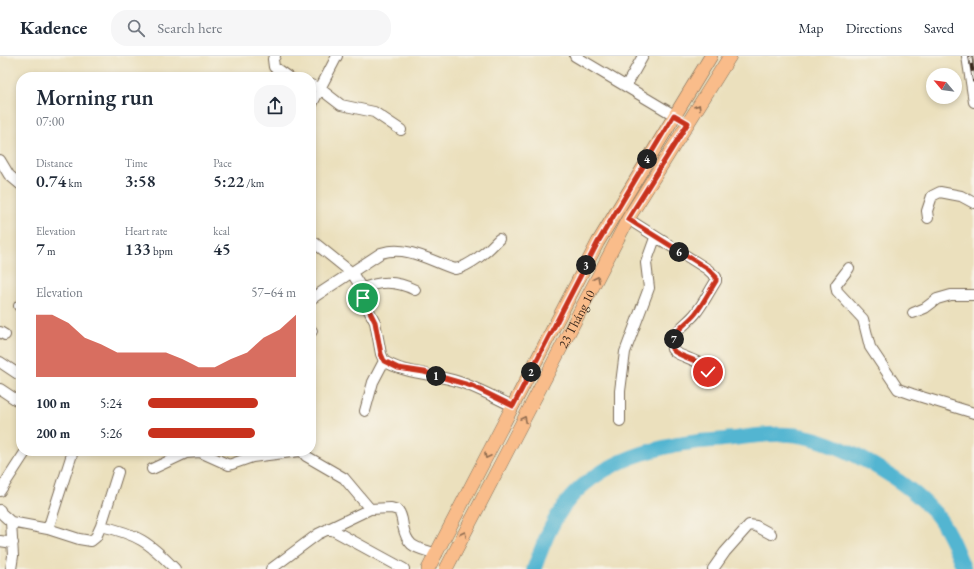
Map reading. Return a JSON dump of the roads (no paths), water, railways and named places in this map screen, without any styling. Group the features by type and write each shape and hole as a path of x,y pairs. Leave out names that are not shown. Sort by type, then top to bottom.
{"main road":[{"name":"23 Tháng 10","path":"428,569 598,242 711,56"},
{"name":"23 Tháng 10","path":"446,569 628,219 730,56"},
{"path":"674,115 688,123"}],"street":[{"path":"275,56 273,59 274,67 281,72"},
{"path":"316,85 337,56"},
{"path":"575,56 674,115"},
{"path":"626,86 642,56"},
{"path":"967,56 974,102"},
{"path":"316,87 341,105 374,112 401,130"},
{"path":"0,160 5,175 16,183"},
{"path":"928,218 927,211 932,196 940,192 961,196 974,203"},
{"path":"628,219 655,238 708,269 716,277 716,281 694,315 679,328 672,345 672,349 675,352 705,366 708,372"},
{"path":"620,421 620,391 625,352 649,288 646,263 655,238"},
{"path":"316,296 352,274 375,256 389,251 409,252 455,269 462,268 487,251 499,239"},
{"path":"316,244 352,274 362,289 363,298 378,331 381,354 384,361 398,368 424,372 472,386 513,406"},
{"path":"849,268 836,285 836,291 859,312 863,319 870,347 898,389 907,393 974,412"},
{"path":"362,289 374,284 388,282 403,284 415,290"},
{"path":"913,313 925,308 937,299 951,295 974,295"},
{"path":"365,411 373,382 384,361"},
{"path":"0,362 16,373"},
{"path":"0,389 16,400"},
{"path":"0,491 23,456"},
{"path":"48,529 71,456"},
{"path":"152,469 180,456"},
{"path":"209,456 230,465 252,457 260,456"},
{"path":"306,456 344,478 370,508"},
{"path":"0,512 11,522 48,529 79,539 91,541 96,537 101,526 118,472"},
{"path":"271,569 306,542 329,528 370,508 391,508 398,510 402,517 407,541 415,547 437,554"},
{"path":"11,522 11,569"},
{"path":"713,569 725,552 749,525 756,526 771,534"},
{"path":"101,526 125,531 136,536 158,552 175,569"},
{"path":"329,528 404,569"},
{"path":"0,541 12,543"}],"waterway":[{"path":"534,569 551,527 562,508 569,499 591,479 608,469 625,460 662,448 701,441 776,434 812,438 851,453 890,475 922,500 935,513 952,540 964,569"}],"railway":[{"path":"970,56 974,81"}]}
